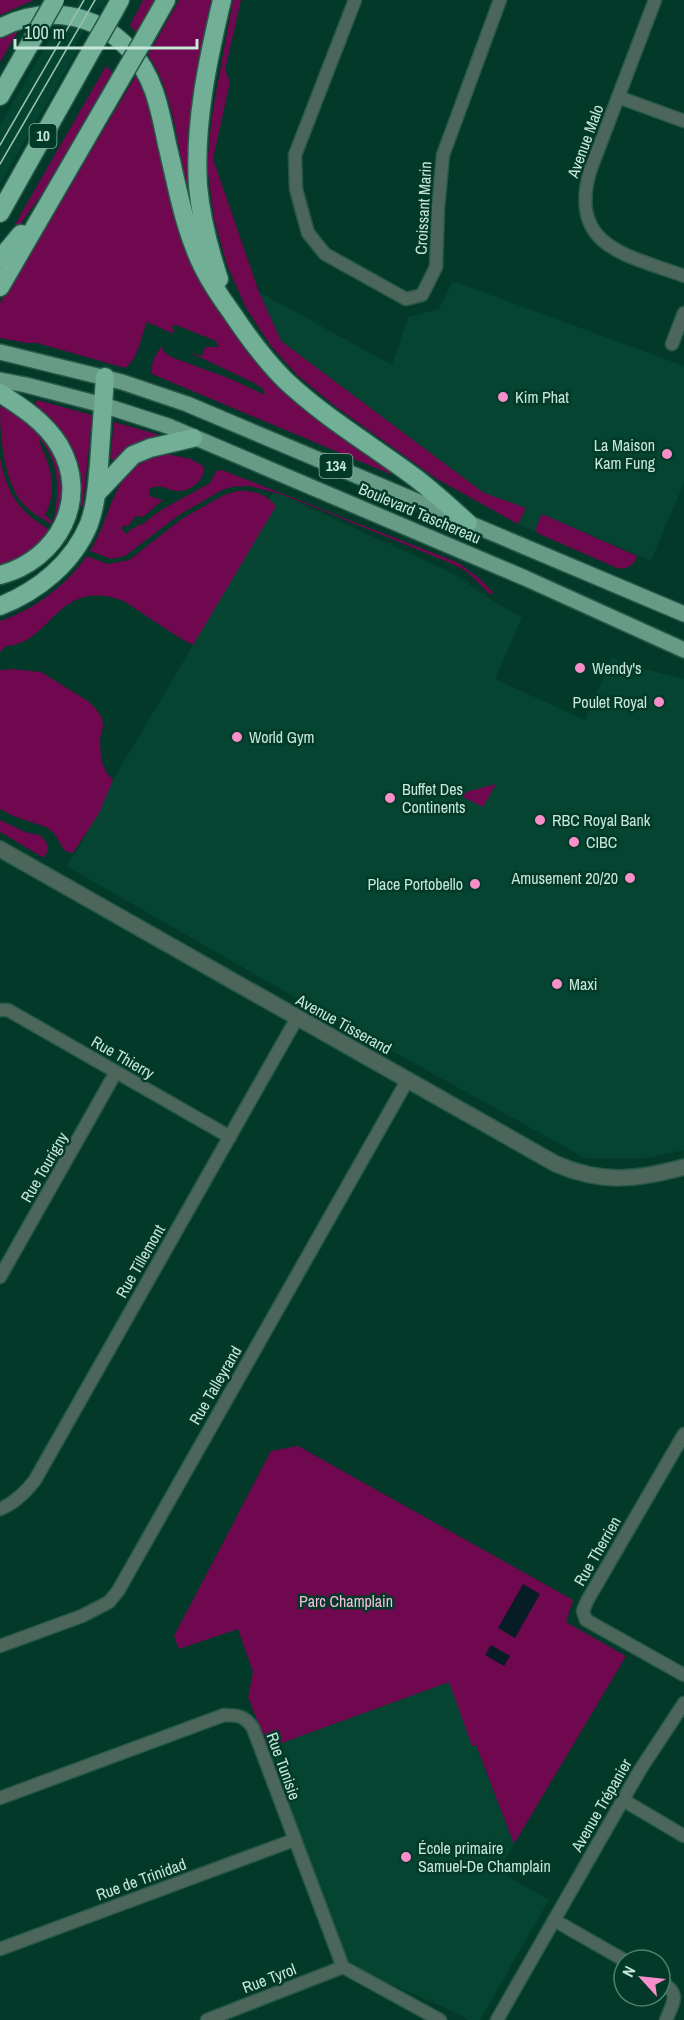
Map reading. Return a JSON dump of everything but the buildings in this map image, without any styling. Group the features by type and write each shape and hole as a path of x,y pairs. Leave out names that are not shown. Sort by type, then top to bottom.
{"highway":[{"path":"0,96 55,0"},
{"path":"0,287 166,0"},
{"path":"222,0 205,86 197,155 198,185 203,219 219,281 238,322"},
{"name":"10","path":"0,213 117,5"},
{"path":"0,28 44,15 65,14 79,17 114,35 137,58 147,73 155,92 192,242 207,276 238,322 265,358 297,391 414,477 468,523"},
{"path":"0,259 52,195"},
{"path":"0,606 35,588 66,560 78,545 89,524 96,494 105,377"},
{"path":"0,393 36,418 55,440 67,464 70,492 64,524 52,544 40,557 0,576"},
{"path":"96,494 133,455 150,448 193,438"}],"main road":[{"name":"Boulevard Taschereau","path":"0,352 105,377 203,410 684,614"},
{"name":"Boulevard Taschereau","path":"0,380 103,405 168,426 525,578 684,650"}],"street":[{"name":"Croissant Marin","path":"355,0 295,156 296,189 308,233 325,254 406,300 422,295 436,267 443,155 500,0"},
{"name":"Avenue Malo","path":"655,0 586,187 584,204 589,221 599,238 611,248 684,276"},
{"path":"618,97 684,121"},
{"path":"672,344 684,313"},
{"name":"Avenue Tisserand","path":"0,849 533,1152 578,1173 602,1178 628,1179 684,1167"},
{"name":"Rue Thierry","path":"0,1010 8,1010 230,1137"},
{"name":"Rue Tillemont","path":"0,1509 25,1493 35,1480 297,1018"},
{"name":"Rue Tourigny","path":"0,1277 116,1072"},
{"name":"Rue Talleyrand","path":"0,1646 82,1616 109,1602 118,1591 407,1080"},
{"name":"Rue Therrien","path":"684,1434 587,1600 583,1611 586,1620 684,1675"},
{"name":"Avenue Trépanier","path":"497,2020 623,1800 684,1703"},
{"name":"Rue Tunisie","path":"0,1798 224,1715 238,1715 247,1720 253,1728 344,1967"},
{"path":"623,1800 684,1836"},
{"name":"Rue de Trinidad","path":"0,1948 294,1840"},
{"path":"554,1920 612,1953"},
{"path":"344,1967 440,2020"},
{"name":"Rue Tyrol","path":"207,2020 344,1967"},
{"path":"672,1989 674,1993 672,2005"}],"shaded area":[{"path":"79,0 107,0 102,9 97,7 75,46 79,48 0,184 0,125 51,37 57,38"},
{"path":"453,281 684,366 684,483 651,561 542,514 536,528 537,533 518,524 526,508 484,493 281,341 259,292 392,365 408,317 439,309"},
{"path":"274,491 452,573 522,617 495,679 585,720 612,657 624,664 684,679 684,1150 646,1158 585,1158 293,996 66,866 81,844 113,780 193,645"},
{"name":"École primaire Samuel-De Champlain","path":"451,1681 514,1844 498,1871 549,1900 480,2020 468,2020 343,1963 268,1748"}],"green space":[{"path":"0,0 34,0 0,15"},
{"path":"143,0 157,0 137,34 130,25"},
{"path":"179,0 216,0 193,184 186,185 169,101 148,55"},
{"path":"233,0 241,0 225,70 230,82 213,159 259,292 281,341 484,493 526,508 518,524 437,479 336,407 297,375 271,346 246,308 227,265 214,219 207,165 212,115"},
{"path":"21,26 0,62 0,36"},
{"path":"106,66 114,74 45,190 18,227 15,225 23,210"},
{"path":"138,72 142,79 196,268 218,310 244,347 274,381 392,471 390,474 152,374 154,359 162,346 163,351 171,357 231,379 265,395 263,389 254,383 189,352 202,356 205,347 217,347 218,345 216,341 176,325 172,326 174,334 147,322 136,354 125,368 37,343 0,338 0,303"},
{"path":"37,400 92,415 83,506 78,505 34,407"},
{"path":"0,406 36,430 54,452 63,480 61,507 55,526 24,505 11,484 4,458","holes":["40,439 47,448 57,478 57,499 53,522 45,515 52,487 50,469 39,442"]},
{"path":"114,422 160,435 160,439 116,462 110,458"},
{"path":"167,454 191,459 203,466 204,471 200,480 192,487 181,491 161,487 149,489 149,496 163,500 143,517 136,516 127,527 124,525 121,529 127,534 161,510 210,483 216,471 222,470 459,563 494,593 490,594 467,572 455,565 280,494 249,486 222,490 179,515 125,556 111,559 90,551 125,477 135,467 149,459"},
{"path":"0,458 7,483 17,502 31,517 52,531 34,552 0,568"},
{"path":"237,491 258,493 268,498 276,506 193,645 124,601 97,595 81,598 67,605 34,635 21,643 6,646 0,652 0,621 25,610 59,587 87,556 108,564 129,560 183,518 224,495"},
{"path":"542,514 637,556 636,559 627,567 617,568 537,533 536,528"},
{"path":"0,670 41,672 88,701 102,718 101,760 106,772 113,780 99,813 73,853 65,851 54,833 46,827 0,809"},
{"path":"496,784 483,807 463,797 466,792"},
{"path":"0,820 25,832 39,835 46,841 48,850 44,858 0,832"},
{"name":"Parc Champlain","path":"298,1446 573,1600 566,1622 626,1656 514,1844 476,1745 472,1746 449,1682 268,1748 248,1697 253,1672 238,1629 179,1649 174,1636 271,1451"}],"water":[{"path":"523,1584 540,1594 515,1638 498,1628"},
{"path":"491,1645 510,1656 504,1666 485,1655"}],"tram line":[{"path":"0,145 84,0"},
{"path":"0,164 95,0"}],"place":[{"name":"Kim Phat","path":"503,397"},
{"name":"La Maison Kam Fung","path":"667,454"},
{"name":"Wendy's","path":"580,668"},
{"name":"Poulet Royal","path":"659,702"},
{"name":"World Gym","path":"237,737"},
{"name":"Buffet Des Continents","path":"390,798"},
{"name":"RBC Royal Bank","path":"540,820"},
{"name":"CIBC","path":"574,842"},
{"name":"Amusement 20/20","path":"630,878"},
{"name":"Place Portobello","path":"475,884"},
{"name":"Maxi","path":"557,984"},
{"name":"École primaire Samuel-De Champlain","path":"406,1857"}]}
